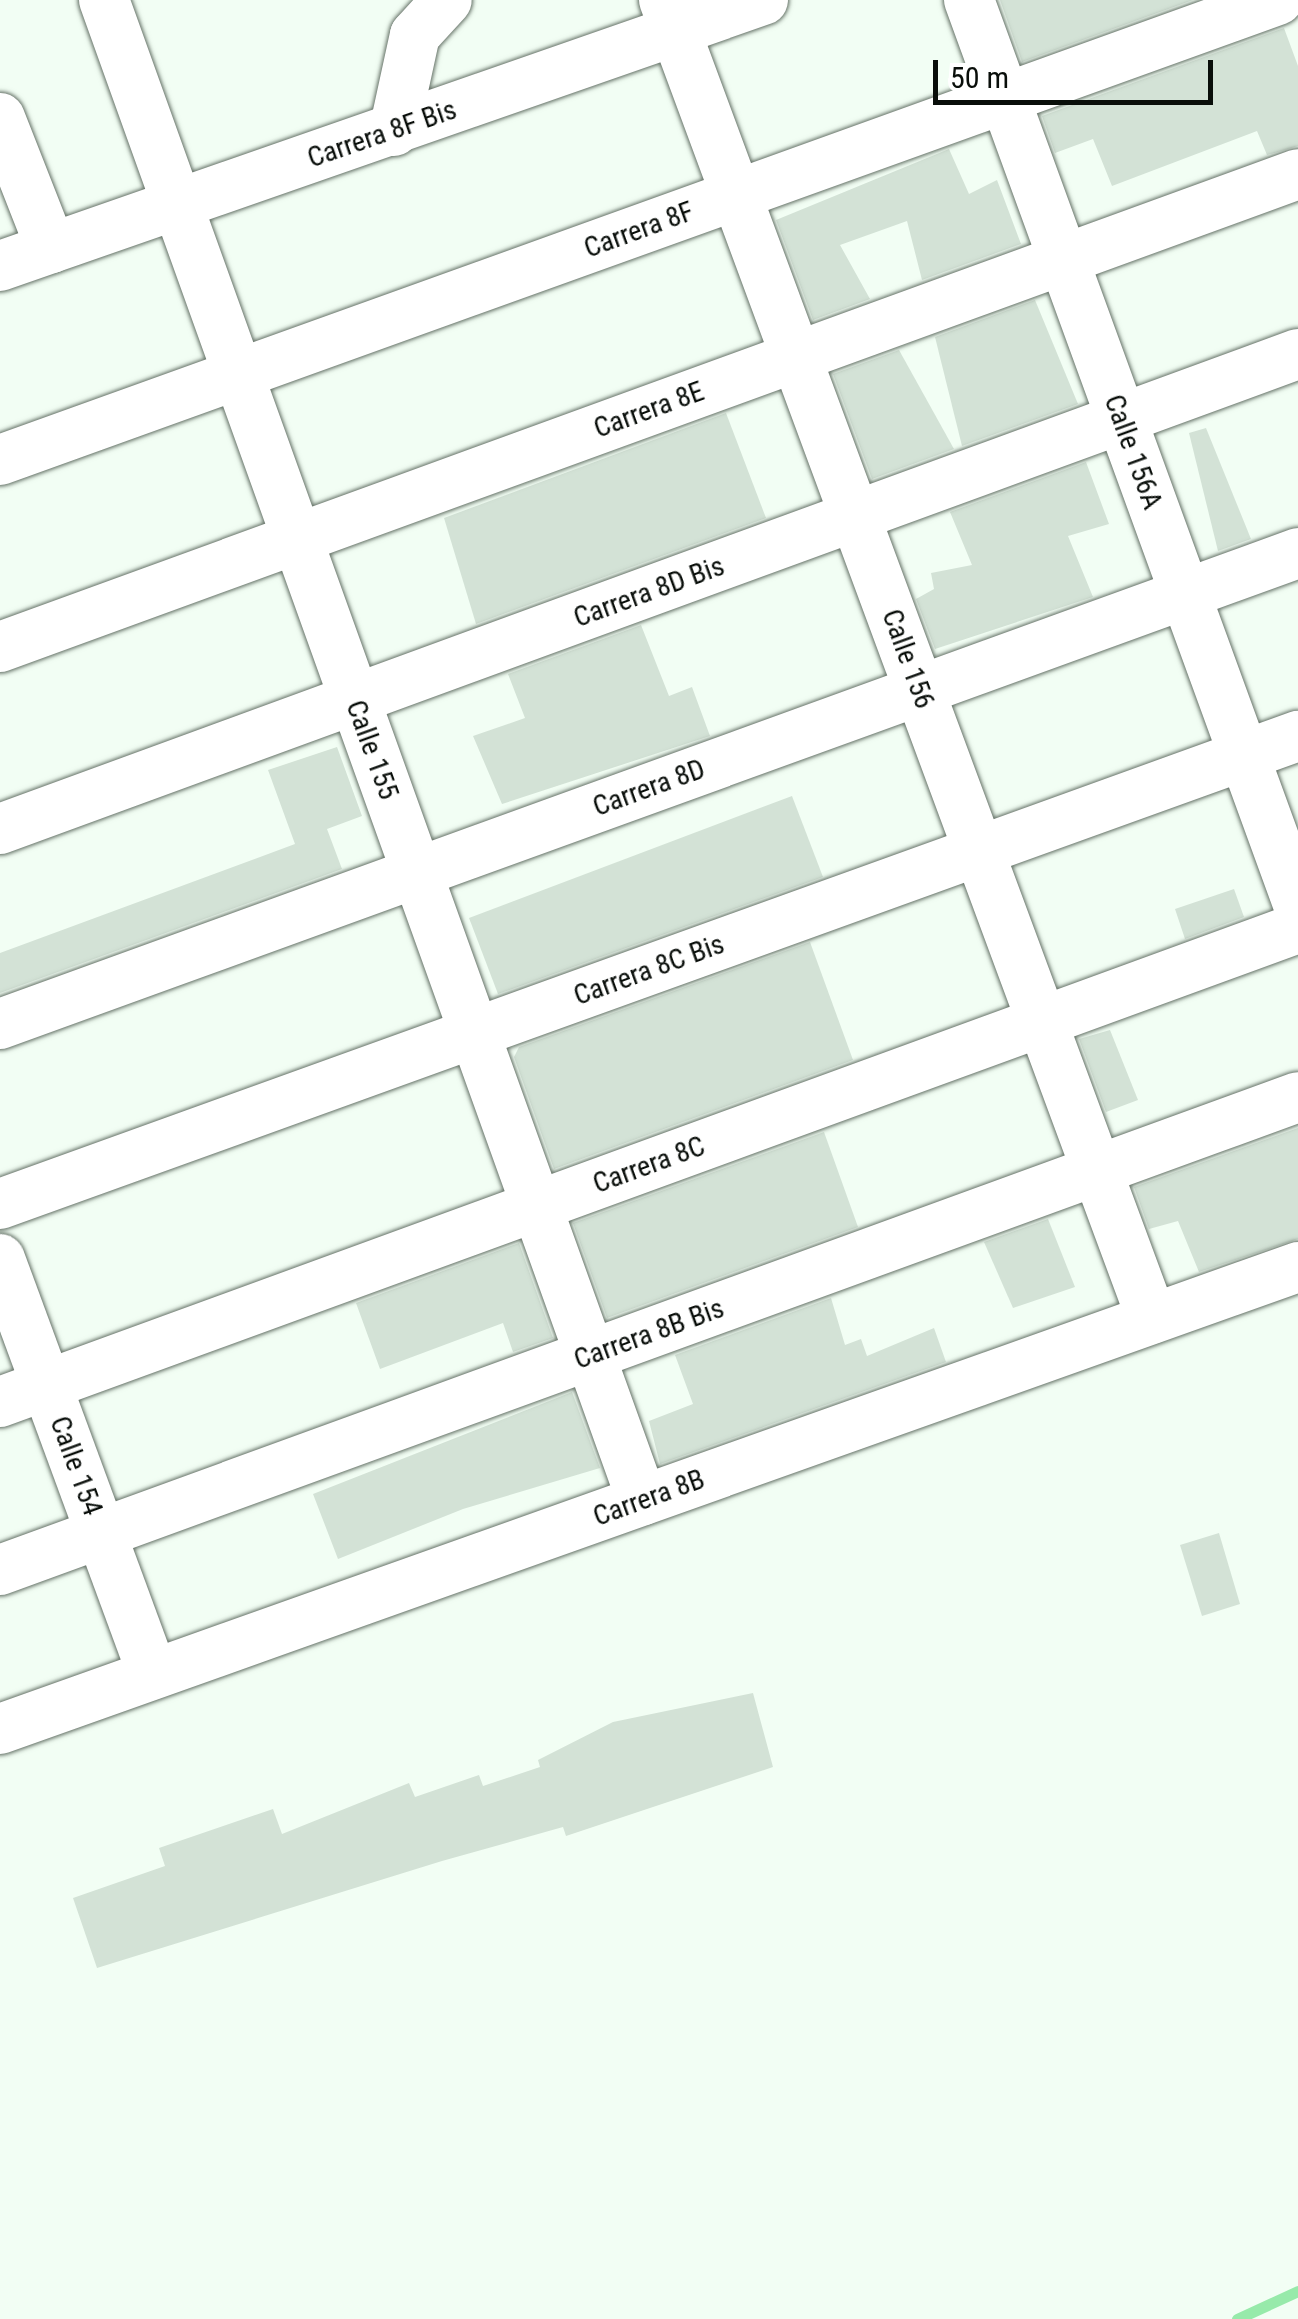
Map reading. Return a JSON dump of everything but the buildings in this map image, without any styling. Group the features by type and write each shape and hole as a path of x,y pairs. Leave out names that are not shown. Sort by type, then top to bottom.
{"street":[{"name":"Calle 155","path":"104,0 642,1500"},
{"path":"394,130 415,34 447,0"},
{"name":"Carrera 8F Bis","path":"0,266 394,130 670,15 763,0"},
{"name":"Calle 156A","path":"969,0 1298,904"},
{"name":"Carrera 8F","path":"0,460 1278,0"},
{"name":"Calle 156","path":"670,15 1152,1319"},
{"path":"0,118 51,248"},
{"name":"Carrera 8E","path":"0,647 1298,174"},
{"name":"Carrera 8D Bis","path":"0,829 1298,354"},
{"name":"Carrera 8D","path":"0,1024 1298,553"},
{"name":"Carrera 8C Bis","path":"0,1204 1298,736"},
{"name":"Carrera 8C","path":"0,1402 1298,928"},
{"name":"Carrera 8B Bis","path":"0,1570 1298,1097"},
{"name":"Calle 154","path":"0,1258 153,1674"},
{"name":"Carrera 8B","path":"0,1729 1298,1267"}],"waterway":[{"path":"1237,2319 1298,2291"}]}
